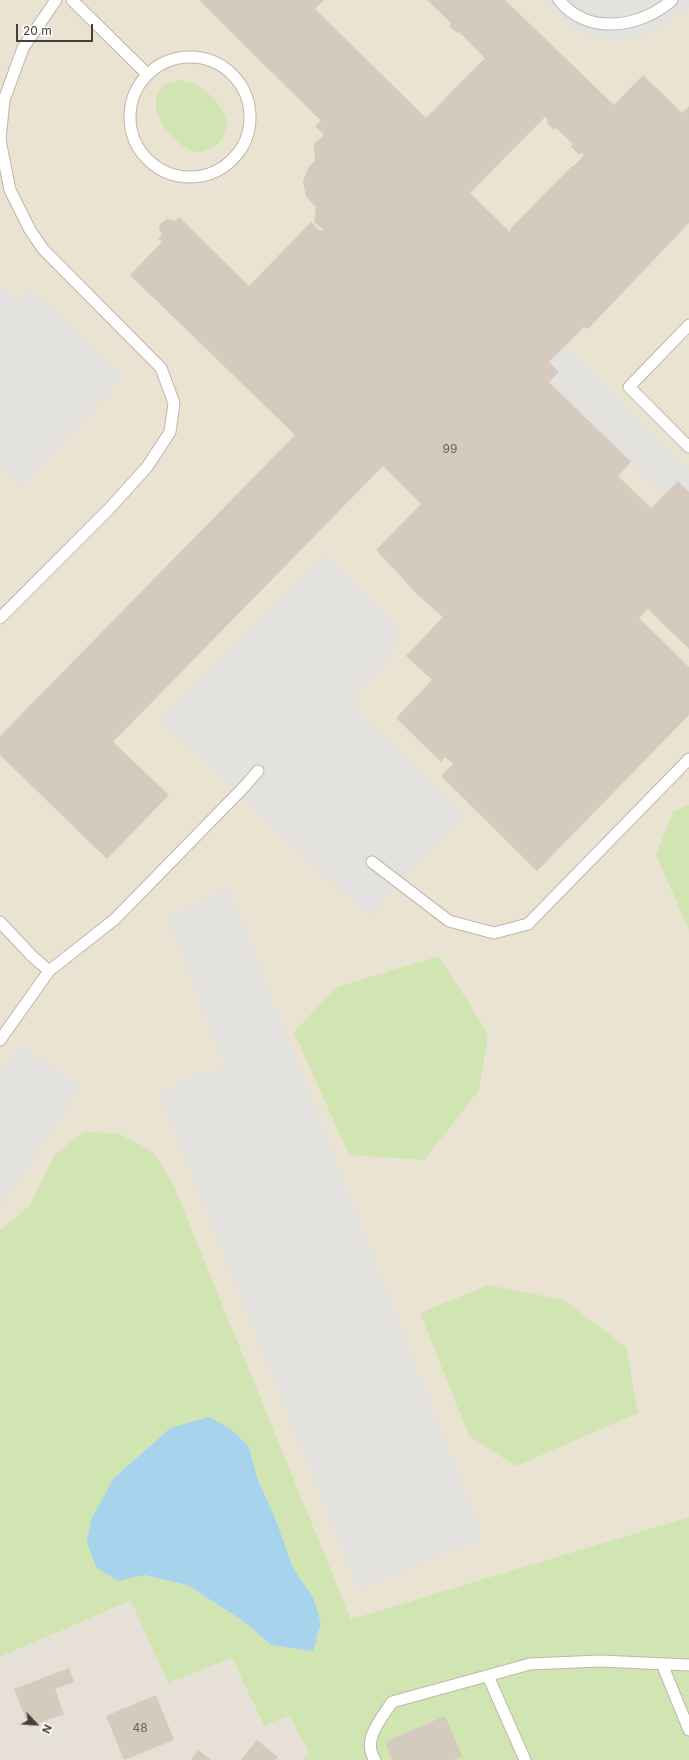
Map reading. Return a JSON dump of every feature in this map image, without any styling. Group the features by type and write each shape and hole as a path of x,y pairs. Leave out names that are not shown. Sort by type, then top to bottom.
{"lane":[{"path":"0,618 109,509 147,467 170,432 174,403 161,368 43,249 30,230 10,190 0,140 4,100 23,48 56,0"},
{"path":"72,0 147,74"},
{"path":"559,0 580,19 602,24 630,22 666,5 672,0"},
{"path":"184,57 205,58 224,67 239,82 248,100 250,121 245,141 234,158 217,171 199,177 174,175 162,171 147,160 136,145 130,127 130,108 136,90 147,74 164,62 184,57"},
{"path":"689,325 629,388 689,447"},
{"path":"372,862 449,921 494,933 528,924 689,759"},
{"path":"0,1040 49,971 116,919 244,788 258,771"},
{"path":"0,922 32,956 49,971"},
{"path":"375,1760 372,1756 371,1734 392,1702 530,1664 600,1661 689,1665"},
{"path":"662,1664 689,1730"},
{"path":"488,1676 526,1760"}],"shaded area":[{"path":"0,0 689,0 689,1517 351,1619 174,1186 54,1155 29,1206 0,1230"},
{"path":"542,0 689,0 689,8 649,34 618,40 581,34 553,12"},
{"path":"0,283 18,300 30,288 124,378 20,487 0,467"},
{"path":"566,345 689,469 689,492 664,495 549,382 559,372 549,362"},
{"path":"325,554 395,624 398,644 392,657 357,693 354,703 357,711 466,816 369,918 159,719"},
{"path":"229,887 484,1538 358,1590 159,1093 204,1070 225,1069 180,949 166,917"},
{"path":"19,1044 82,1087 0,1209 0,1113 2,1110 0,1108 0,1072"},
{"path":"132,1601 168,1683 232,1658 264,1726 289,1716 309,1753 303,1760 0,1760 0,1657"}],"green space":[{"path":"177,80 190,82 201,88 217,102 223,111 226,120 226,129 223,138 215,146 197,152 186,148 169,133 162,122 157,112 156,101 158,92 166,84"},
{"path":"689,805 689,930 656,855 673,812"},
{"path":"439,956 488,1034 479,1090 424,1160 349,1155 294,1032 337,987"},
{"path":"84,1132 118,1133 153,1152 174,1186 351,1619 689,1517 689,1760 303,1760 309,1753 289,1716 264,1726 232,1658 168,1683 131,1601 0,1657 0,1230 29,1206 54,1155","holes":["170,1428 249,1447 258,1480 276,1520 293,1568 313,1597 321,1623 313,1650 271,1645 243,1621 187,1585 144,1575 114,1478"]},
{"path":"488,1285 564,1300 626,1347 638,1413 516,1466 469,1436 420,1313"}],"water":[{"path":"209,1417 231,1429 249,1447 258,1480 276,1520 293,1568 313,1597 321,1623 313,1651 271,1645 243,1621 187,1585 144,1575 118,1581 96,1567 87,1542 91,1520 114,1478 170,1428"}],"building":[{"path":"199,0 324,0 315,9 426,118 485,58 459,32 457,33 449,26 451,23 427,0 505,0 614,105 643,75 682,113 689,106 689,223 588,329 584,327 549,362 559,372 549,382 631,462 618,476 651,508 678,481 689,492 689,649 648,609 639,618 689,667 689,715 537,871 441,776 453,764 445,757 441,762 396,718 432,680 406,656 443,617 418,595 376,550 421,504 383,466 113,742 169,795 107,859 0,755 0,736 295,435 130,275 162,242 158,239 162,235 159,229 160,224 167,219 175,221 179,217 249,286 311,222 320,231 323,229 314,222 316,207 306,197 303,181 309,166 315,161 314,144 324,135 315,126 321,121","holes":["545,117 548,120 546,122 554,130 556,128 573,144 571,146 579,155 581,152 584,155 511,228 510,232 470,193"]},
{"path":"69,1668 74,1682 55,1689 64,1714 29,1727 14,1689"},
{"path":"156,1695 174,1740 124,1760 106,1716"},
{"path":"445,1716 462,1756 453,1760 392,1760 385,1742"},
{"path":"257,1740 278,1757 275,1760 241,1760"},
{"path":"198,1750 211,1760 191,1760"}]}
